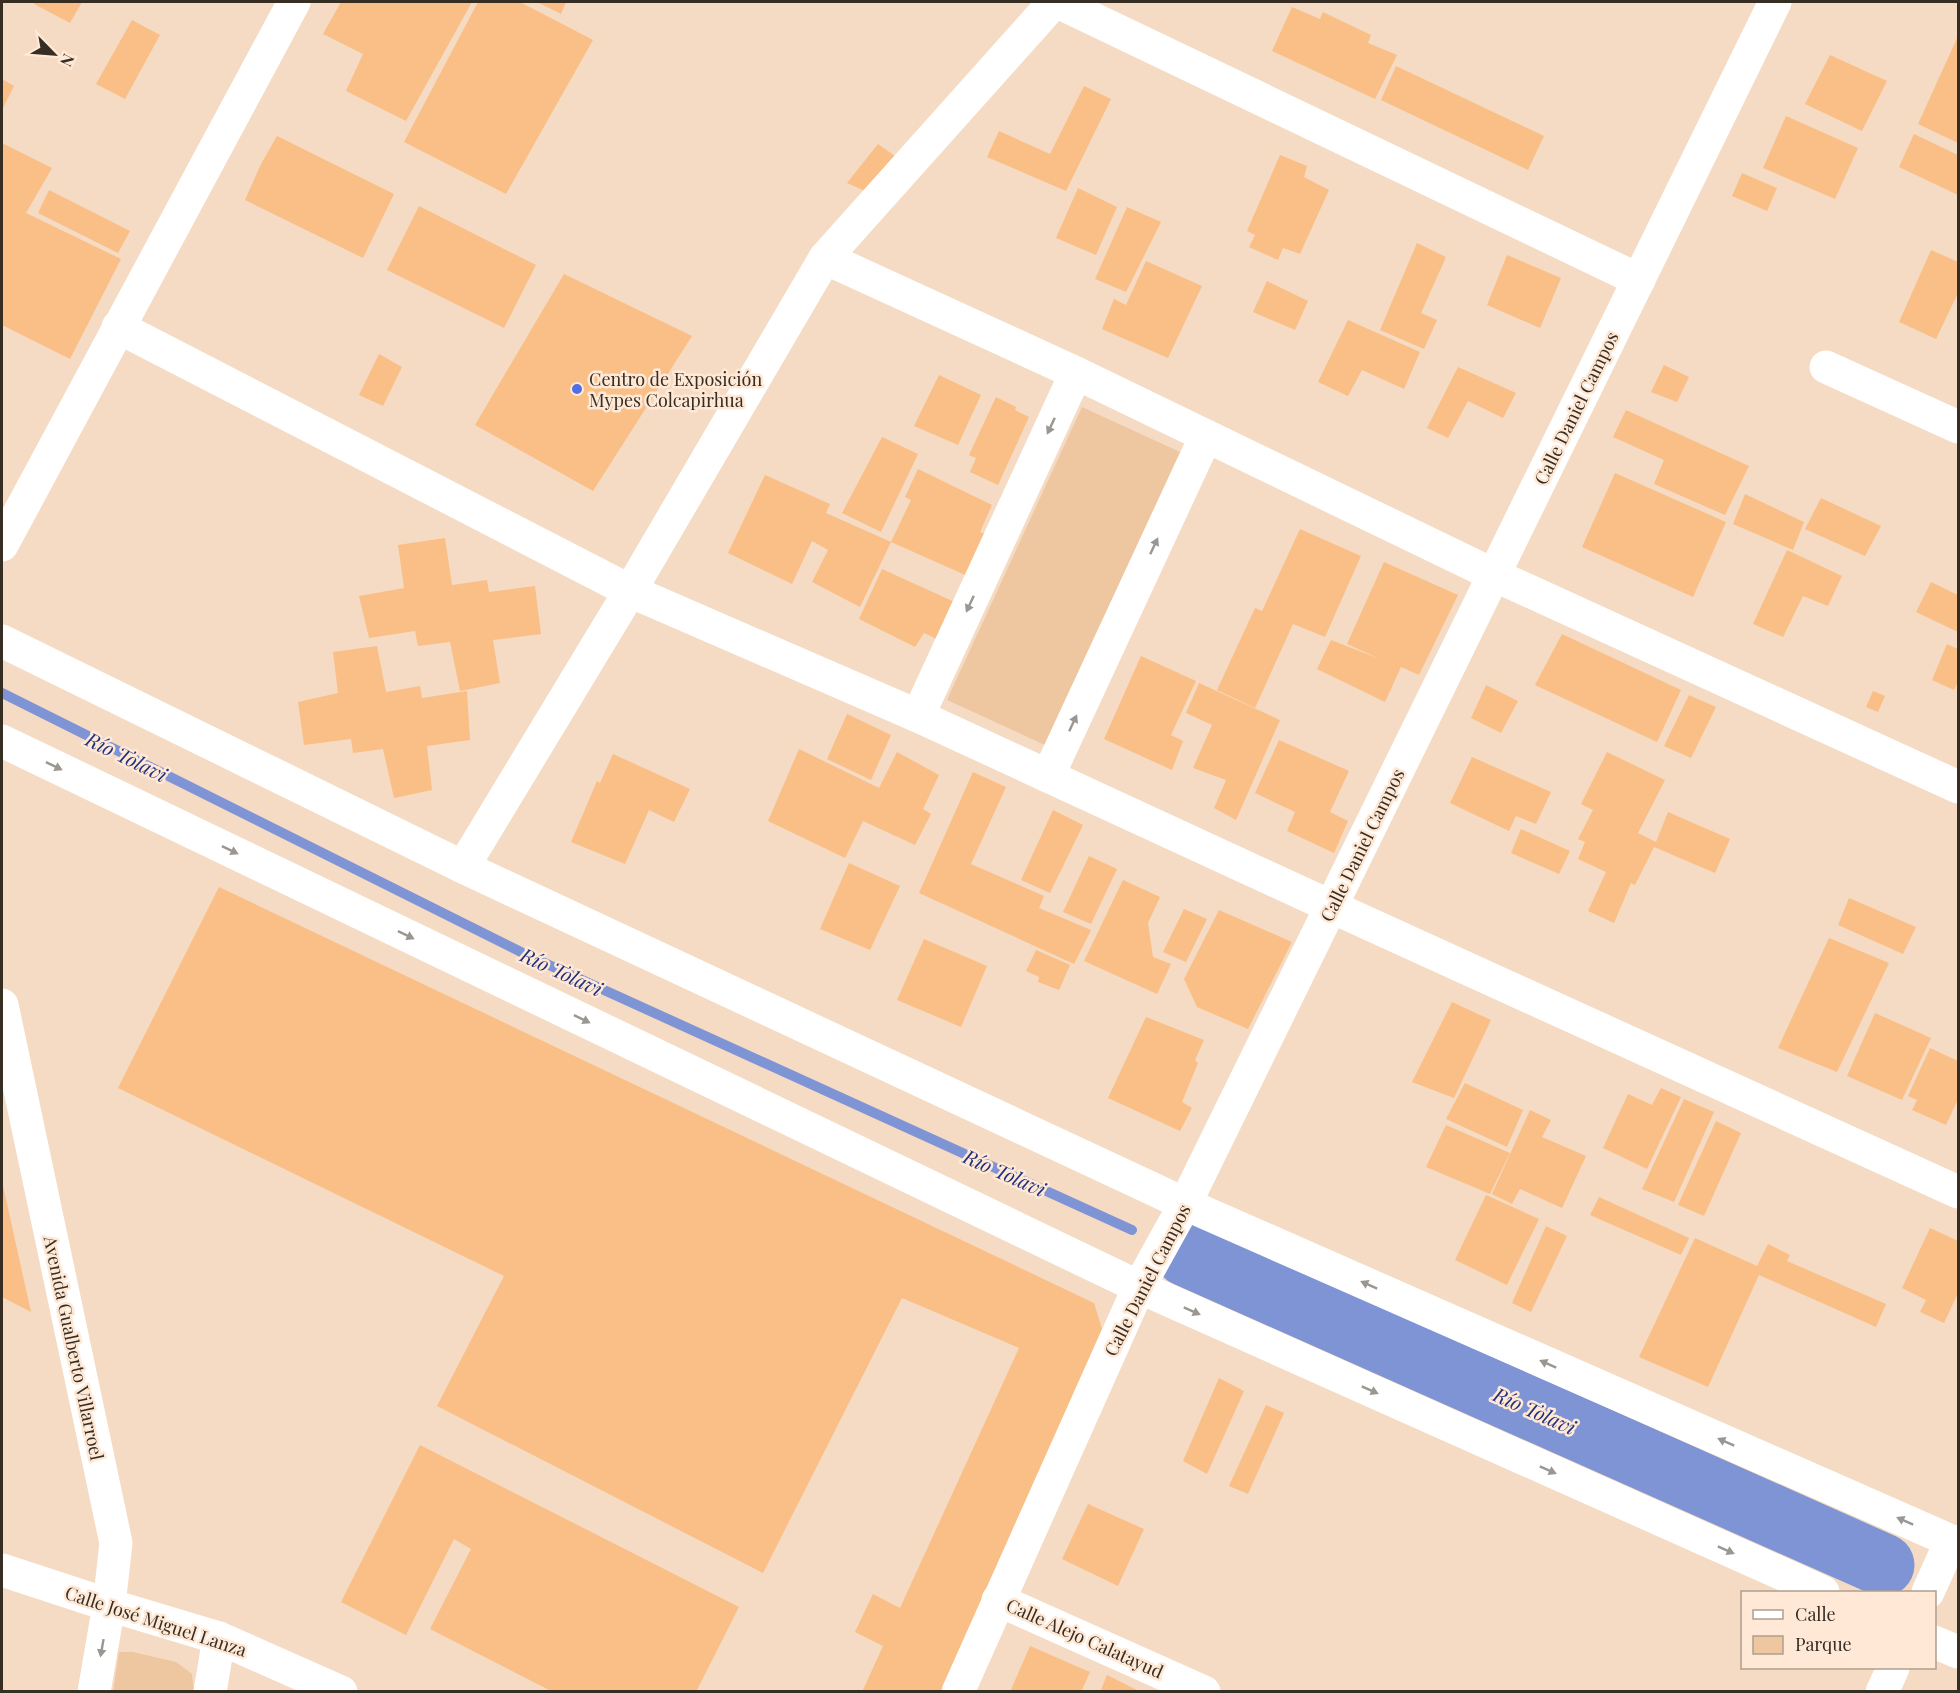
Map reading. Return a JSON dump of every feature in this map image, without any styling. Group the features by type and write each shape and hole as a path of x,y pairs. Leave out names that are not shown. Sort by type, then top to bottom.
{"street":[{"path":"2,545 294,2"},
{"path":"463,867 630,591 825,258 1056,2 1639,280"},
{"name":"Calle Daniel Campos","path":"958,1692 1139,1287 1185,1204 1332,907 1775,2"},
{"path":"825,258 1076,373 1494,575 1959,787"},
{"path":"118,327 630,591 918,716 1959,1192"},
{"path":"1826,367 1959,427"},
{"path":"918,716 1076,373"},
{"path":"1048,776 1206,435"},
{"path":"2,641 463,867 1185,1204 1955,1543 1929,1591"},
{"path":"2,741 1139,1287 1818,1591"},
{"name":"Avenida Gualberto Villarroel","path":"2,1005 116,1543 109,1605 94,1692"},
{"name":"Calle José Miguel Lanza","path":"2,1570 219,1638 341,1692"},
{"name":"Calle Alejo Calatayud","path":"998,1600 1204,1692"},
{"path":"210,1692 219,1638"},
{"path":"1936,1642 1959,1652"},
{"path":"1882,1692 1893,1669"}],"green space":[{"path":"1082,407 1180,452 1045,745 947,700"},
{"path":"119,1652 133,1652 176,1662 192,1674 194,1692 113,1692"}],"building":[{"path":"35,2 82,2 70,23 34,4"},
{"path":"341,2 472,2 406,121 346,91 363,54 323,34"},
{"path":"478,2 520,2 593,40 506,194 404,142"},
{"path":"537,2 566,2 561,14"},
{"path":"1292,7 1320,19 1323,12 1371,35 1368,43 1397,55 1375,99 1272,51"},
{"path":"132,20 160,35 125,99 96,84"},
{"path":"1958,36 1958,143 1918,124"},
{"path":"1830,55 1887,81 1862,131 1805,104"},
{"path":"1396,66 1544,136 1528,170 1381,100"},
{"path":"2,79 14,86 2,110"},
{"path":"1084,86 1111,99 1066,191 987,157 999,131 1050,154"},
{"path":"1786,116 1858,148 1835,199 1763,168"},
{"path":"1914,134 1958,155 1958,195 1899,167"},
{"path":"277,136 394,194 363,258 245,200"},
{"path":"2,143 52,168 26,213 121,259 70,359 2,325"},
{"path":"878,144 902,161 874,195 847,183"},
{"path":"1280,155 1307,166 1304,177 1329,190 1300,254 1283,248 1278,260 1249,247 1255,235 1247,231"},
{"path":"1742,173 1777,188 1767,211 1732,196"},
{"path":"1078,188 1117,207 1096,255 1056,238"},
{"path":"49,190 130,231 118,253 38,213"},
{"path":"419,206 536,265 504,328 387,270"},
{"path":"1127,207 1161,222 1126,292 1095,279"},
{"path":"1417,243 1446,257 1421,313 1437,320 1424,349 1380,330"},
{"path":"1931,250 1958,262 1958,293 1936,339 1899,322"},
{"path":"1507,255 1561,278 1540,328 1487,305"},
{"path":"1146,261 1202,286 1168,358 1102,329 1114,299 1126,305"},
{"name":"Centro de Exposición Mypes Colcapirhua","path":"564,274 692,336 593,491 475,425"},
{"path":"1267,281 1308,301 1295,330 1253,312"},
{"path":"1348,320 1420,352 1404,389 1362,370 1348,396 1318,382"},
{"path":"379,354 402,367 383,406 359,395"},
{"path":"1664,365 1689,377 1677,402 1651,392"},
{"path":"1458,367 1516,393 1503,418 1468,401 1448,438 1427,428"},
{"path":"939,375 981,395 958,445 914,426"},
{"path":"996,397 1016,407 1015,410 1029,417 998,485 970,472 976,458 969,455"},
{"path":"1626,410 1749,466 1725,515 1654,484 1664,460 1613,437"},
{"path":"882,437 918,454 881,532 842,513"},
{"path":"918,469 992,505 980,532 992,537 972,578 891,542 911,500 905,497"},
{"path":"1615,473 1726,522 1693,597 1582,547"},
{"path":"765,475 830,504 826,513 891,542 860,607 812,582 828,550 812,541 792,584 728,553"},
{"path":"1745,494 1804,522 1793,550 1733,524"},
{"path":"1821,498 1881,526 1865,556 1805,529"},
{"path":"1300,529 1361,556 1325,637 1293,624 1255,708 1217,690 1255,608 1262,611"},
{"path":"445,538 452,585 487,580 489,592 535,586 541,634 493,640 500,683 460,691 450,642 418,646 415,631 369,638 359,596 404,588 398,545"},
{"path":"1787,550 1842,576 1828,606 1803,596 1783,637 1753,624"},
{"path":"1384,562 1458,595 1419,675 1401,667 1385,702 1317,669 1331,640 1380,659 1347,644"},
{"path":"882,569 959,604 941,641 924,633 915,647 859,619"},
{"path":"1931,582 1958,595 1958,632 1916,612"},
{"path":"1562,634 1681,690 1657,742 1535,685"},
{"path":"1947,644 1958,649 1958,682 1954,690 1932,680"},
{"path":"377,646 386,692 420,686 422,698 467,691 470,740 427,746 432,790 394,798 383,749 353,753 351,739 304,745 298,702 338,693 333,652"},
{"path":"1141,656 1196,681 1171,735 1183,741 1172,770 1104,739"},
{"path":"1199,683 1280,720 1236,820 1214,808 1226,780 1193,768 1212,725 1186,713"},
{"path":"1486,685 1518,701 1501,733 1471,718"},
{"path":"1873,691 1885,696 1878,712 1866,707"},
{"path":"1689,695 1716,707 1691,758 1664,746"},
{"path":"847,714 891,735 871,780 827,759"},
{"path":"1279,740 1349,771 1330,812 1348,821 1334,853 1287,831 1295,812 1255,793"},
{"path":"799,749 879,788 897,752 939,775 923,809 931,814 915,845 863,821 845,858 768,821"},
{"path":"1607,752 1665,780 1638,833 1656,842 1668,812 1730,839 1715,873 1654,847 1635,885 1631,883 1614,923 1588,911 1606,872 1578,859 1585,842 1578,839 1593,810 1581,804"},
{"path":"613,754 690,789 674,822 649,810 625,864 571,842 597,781 600,783"},
{"path":"1472,757 1551,792 1536,824 1516,816 1509,831 1450,803"},
{"path":"973,772 1006,787 971,864 1044,896 1039,908 1091,930 1074,964 919,893"},
{"path":"1053,810 1083,825 1050,893 1021,880"},
{"path":"1521,829 1570,851 1559,874 1511,853"},
{"path":"1089,856 1117,869 1091,924 1063,912"},
{"path":"849,863 900,886 870,950 820,929"},
{"path":"1123,880 1160,897 1148,923 1153,957 1171,964 1157,994 1084,961"},
{"path":"219,887 1094,1303 1102,1329 941,1692 862,1692 883,1646 855,1632 873,1594 900,1608 1019,1348 902,1298 763,1573 437,1406 504,1276 118,1088"},
{"path":"1849,898 1916,927 1903,954 1838,925"},
{"path":"1184,909 1207,919 1186,962 1163,952"},
{"path":"1219,910 1292,942 1248,1029 1197,1007 1184,979"},
{"path":"1829,938 1889,963 1837,1072 1778,1048"},
{"path":"924,939 987,966 961,1027 897,1000"},
{"path":"1036,950 1070,965 1059,990 1038,982 1039,977 1026,971"},
{"path":"1452,1002 1491,1020 1454,1098 1412,1082"},
{"path":"1875,1013 1931,1038 1902,1100 1847,1076"},
{"path":"1146,1017 1204,1040 1195,1060 1198,1063 1182,1102 1192,1108 1180,1131 1108,1098"},
{"path":"1930,1048 1958,1061 1958,1099 1946,1125 1912,1110 1917,1100 1908,1096"},
{"path":"1465,1083 1523,1110 1507,1147 1446,1119"},
{"path":"1661,1088 1681,1097 1647,1169 1603,1148 1628,1094 1652,1105"},
{"path":"1684,1099 1714,1112 1674,1202 1642,1189"},
{"path":"1530,1110 1551,1120 1542,1137 1586,1156 1562,1208 1520,1189 1512,1204 1492,1194"},
{"path":"1716,1121 1741,1133 1704,1216 1678,1205"},
{"path":"1446,1125 1510,1153 1490,1194 1426,1167"},
{"path":"2,1181 31,1312 2,1297"},
{"path":"1486,1195 1539,1219 1507,1285 1455,1260"},
{"path":"1599,1197 1689,1238 1681,1255 1590,1215"},
{"path":"1546,1226 1567,1236 1531,1312 1512,1303"},
{"path":"1930,1228 1958,1241 1958,1293 1944,1323 1920,1312 1926,1300 1902,1288"},
{"path":"1695,1238 1757,1266 1768,1244 1790,1255 1787,1261 1886,1304 1876,1327 1759,1275 1708,1387 1639,1357"},
{"path":"1219,1378 1244,1391 1207,1474 1183,1461"},
{"path":"1266,1405 1284,1413 1248,1494 1229,1486"},
{"path":"420,1445 739,1607 696,1692 553,1692 430,1629 471,1549 454,1539 406,1635 341,1602"},
{"path":"1088,1504 1144,1529 1118,1586 1062,1559"},
{"path":"1030,1646 1090,1672 1081,1692 1010,1692"},
{"path":"1107,1675 1141,1692 1100,1692"}],"waterway":[{"name":"Río Tolavi","path":"2,693 527,955 1132,1230"},
{"name":"Río Tolavi","path":"1186,1255 1883,1565"}],"place":[{"name":"Centro de Exposición Mypes Colcapirhua","path":"577,389"}]}
